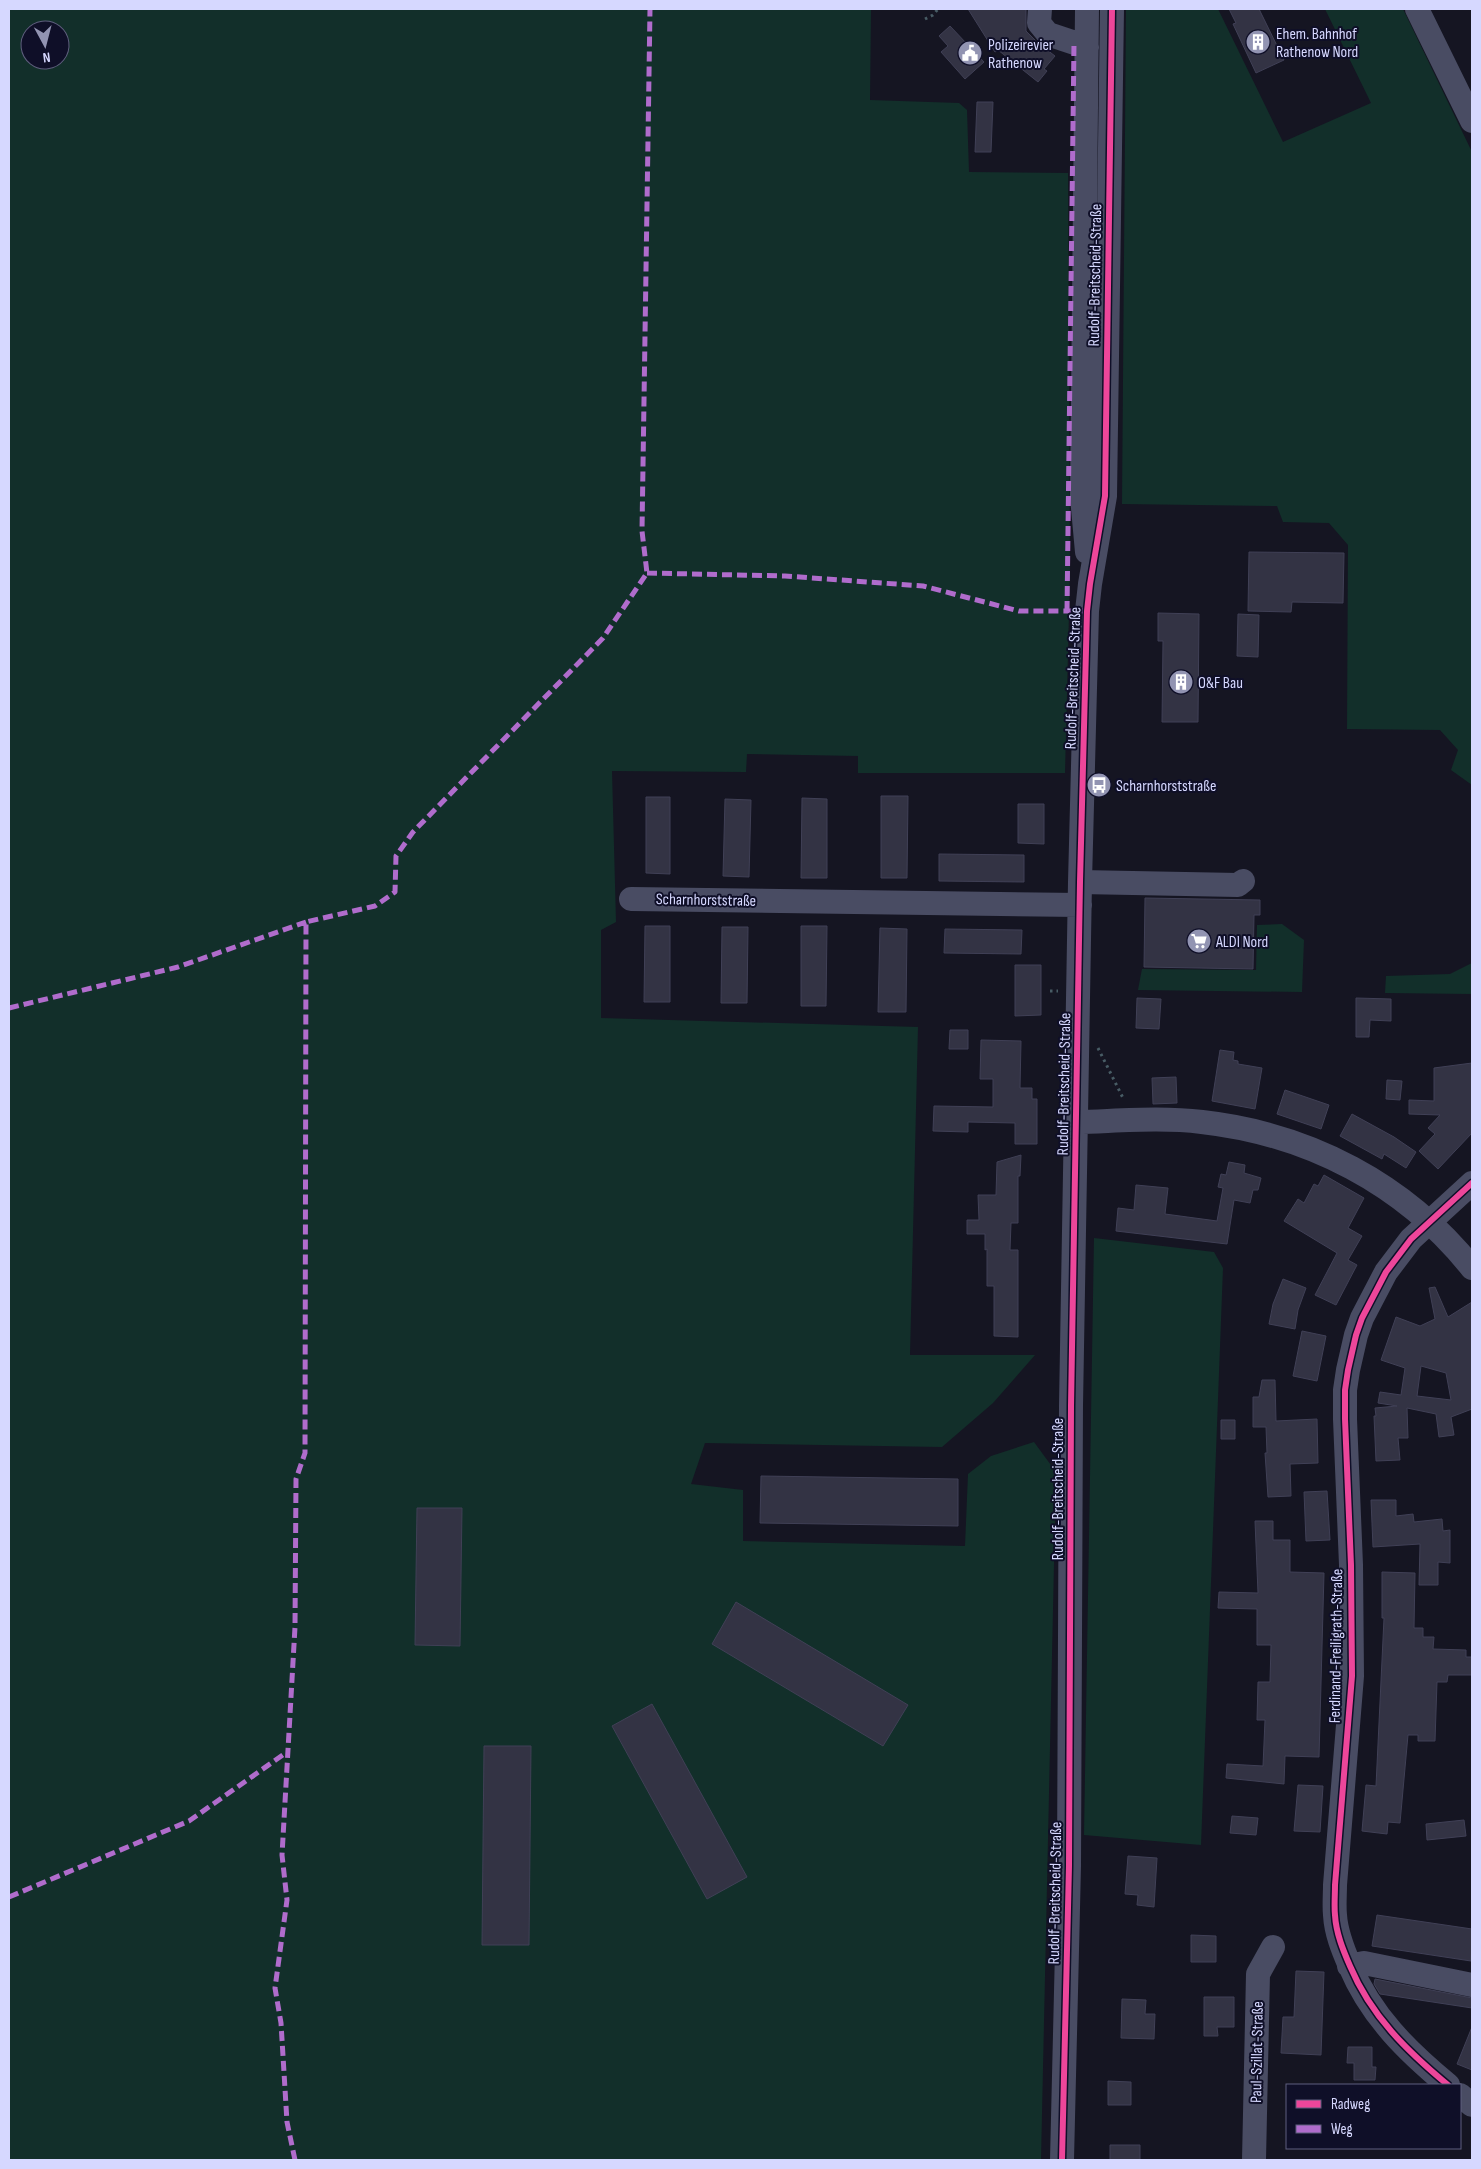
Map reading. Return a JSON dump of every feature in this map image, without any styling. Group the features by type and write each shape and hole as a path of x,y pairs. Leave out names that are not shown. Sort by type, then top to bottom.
{"street":[{"path":"1040,9 1039,23 1048,34 1087,47"},
{"name":"Rudolf-Breitscheid-Straße","path":"1087,9 1082,497 1090,584"},
{"name":"Rudolf-Breitscheid-Straße","path":"1062,2160 1069,1866 1071,1406 1080,882 1087,611 1105,496 1112,9"},
{"path":"1417,9 1472,121"},
{"path":"1080,882 1238,885 1242,881"},
{"name":"Scharnhorststraße","path":"631,899 1080,905"},
{"path":"1077,1122 1200,1122 1264,1133 1323,1153 1351,1166 1380,1183 1431,1222 1472,1268"},
{"name":"Ferdinand-Freiligrath-Straße","path":"1447,2084 1420,2062 1394,2036 1363,1993 1340,1945 1334,1916 1352,1676 1345,1390 1356,1335 1370,1301 1391,1266 1411,1239 1472,1183"},
{"name":"Paul-Szillat-Straße","path":"1254,2160 1258,1974 1273,1947"},
{"path":"1350,1966 1364,1963 1472,1985"},
{"path":"1461,2096 1472,2105"}],"path":[{"path":"925,19 938,9"},
{"path":"1078,1034 1095,1041 1135,1121"}],"green space":[{"path":"9,9 871,9 870,100 959,103 967,110 969,172 1068,173 1070,572 1065,773 858,773 858,756 747,754 746,772 612,771 616,922 601,930 601,1018 918,1027 910,1355 1035,1355 993,1403 942,1447 705,1443 691,1484 743,1490 743,1541 965,1546 968,1474 991,1456 1034,1442 1056,1472 1041,2160 9,2160"},
{"path":"1126,9 1218,9 1283,142 1371,103 1325,9 1403,9 1472,152 1472,785 1451,770 1458,750 1440,730 1347,729 1348,545 1329,523 1283,522 1277,506 1122,504"},
{"path":"1282,924 1304,940 1302,992 1138,990 1142,969 1256,970 1257,925"},
{"path":"1472,963 1472,994 1385,993 1386,976 1450,974"},
{"path":"1094,1238 1214,1252 1223,1268 1201,1845 1084,1835"}],"building":[{"path":"968,9 1026,9 1026,31 1055,56 1044,69 1047,71 1038,82 998,50 995,52"},
{"name":"Ehem. Bahnhof Rathenow Nord","path":"1229,9 1259,9 1284,60 1256,73 1233,24 1236,23"},
{"path":"950,26 984,62 965,79 941,52 948,46 939,36"},
{"path":"977,102 993,102 991,152 975,152"},
{"path":"1249,552 1344,553 1343,603 1292,602 1291,612 1248,611"},
{"name":"O&F Bau","path":"1158,613 1199,614 1198,722 1162,722 1163,641 1158,641"},
{"path":"1238,614 1259,615 1258,657 1237,656"},
{"path":"881,796 908,796 907,878 881,878"},
{"path":"646,797 670,797 670,874 646,873"},
{"path":"802,798 827,799 827,878 801,878"},
{"path":"725,799 751,800 749,877 723,876"},
{"path":"1018,804 1044,804 1044,844 1018,843"},
{"path":"939,854 1024,855 1024,882 939,881"},
{"name":"ALDI Nord","path":"1145,898 1260,900 1260,915 1254,915 1253,969 1144,967"},
{"path":"645,926 670,926 670,1002 644,1002"},
{"path":"801,926 827,926 826,1006 801,1006"},
{"path":"722,927 748,927 747,1003 721,1003"},
{"path":"880,928 907,929 906,1012 878,1012"},
{"path":"945,929 1022,930 1021,954 944,953"},
{"path":"1015,965 1041,965 1041,1015 1015,1016"},
{"path":"1137,998 1161,999 1159,1029 1136,1028"},
{"path":"1356,998 1391,999 1391,1021 1370,1020 1369,1037 1356,1037"},
{"path":"950,1030 968,1030 968,1049 949,1049"},
{"path":"981,1040 1021,1041 1020,1088 1032,1088 1032,1099 1037,1099 1037,1144 1015,1144 1015,1123 968,1122 968,1132 933,1131 934,1106 993,1107 993,1079 980,1079"},
{"path":"1220,1050 1234,1052 1233,1060 1238,1061 1238,1064 1262,1068 1255,1109 1212,1101"},
{"path":"1472,1063 1472,1133 1438,1169 1419,1151 1435,1134 1428,1128 1440,1115 1409,1114 1409,1100 1434,1101 1434,1068"},
{"path":"1176,1077 1177,1103 1153,1104 1152,1078"},
{"path":"1387,1080 1402,1081 1400,1100 1386,1099"},
{"path":"1285,1090 1329,1105 1321,1129 1277,1114"},
{"path":"1352,1114 1394,1137 1416,1152 1406,1168 1384,1154 1382,1159 1340,1136"},
{"path":"1021,1155 1020,1176 1018,1176 1018,1223 1011,1223 1010,1250 1018,1250 1018,1337 994,1336 994,1286 987,1286 985,1234 967,1234 967,1220 979,1220 978,1195 996,1195 997,1162"},
{"path":"1229,1162 1245,1165 1244,1173 1261,1178 1258,1190 1253,1190 1250,1203 1234,1200 1227,1244 1116,1231 1118,1208 1134,1210 1136,1185 1168,1188 1165,1214 1217,1221 1223,1188 1218,1187 1221,1174 1226,1175"},
{"path":"1324,1175 1364,1198 1348,1228 1362,1236 1348,1260 1357,1265 1336,1305 1315,1295 1337,1253 1284,1221 1298,1199 1304,1203 1314,1184 1318,1186"},
{"path":"1283,1279 1306,1288 1298,1310 1295,1329 1269,1324 1273,1304"},
{"path":"1435,1287 1448,1317 1472,1302 1472,1409 1451,1417 1454,1435 1439,1437 1436,1414 1407,1408 1408,1438 1398,1438 1400,1460 1376,1461 1375,1408 1397,1406 1378,1403 1380,1392 1401,1395 1405,1368 1381,1360 1396,1317 1420,1326 1435,1319 1429,1288","holes":["1421,1366 1446,1373 1451,1400 1417,1396"]},
{"path":"1302,1331 1326,1336 1317,1381 1293,1376"},
{"path":"1262,1380 1275,1380 1276,1421 1317,1419 1318,1463 1290,1464 1291,1496 1268,1497 1265,1453 1267,1453 1266,1427 1253,1427 1253,1397 1259,1397"},
{"path":"1221,1420 1235,1420 1235,1439 1221,1439"},
{"path":"761,1476 958,1479 958,1526 760,1523"},
{"path":"1327,1491 1330,1540 1306,1541 1304,1492"},
{"path":"1371,1500 1396,1500 1396,1516 1413,1514 1414,1522 1442,1519 1443,1531 1450,1530 1450,1563 1438,1562 1438,1585 1419,1585 1420,1544 1373,1547"},
{"path":"417,1508 462,1508 460,1646 415,1645"},
{"path":"1255,1521 1273,1521 1273,1540 1290,1540 1290,1572 1324,1573 1319,1757 1285,1756 1284,1784 1226,1778 1227,1764 1263,1766 1265,1720 1257,1720 1258,1682 1270,1682 1271,1645 1257,1645 1257,1609 1218,1608 1219,1592 1258,1593"},
{"path":"1382,1572 1415,1573 1414,1628 1423,1628 1423,1637 1434,1637 1433,1649 1466,1650 1466,1657 1472,1657 1472,1675 1448,1675 1447,1682 1437,1682 1435,1741 1418,1741 1418,1735 1408,1735 1400,1823 1388,1822 1387,1834 1362,1831 1366,1785 1376,1786 1384,1618 1382,1618"},
{"path":"736,1602 908,1705 883,1746 712,1644"},
{"path":"652,1704 747,1877 707,1899 612,1726"},
{"path":"484,1746 531,1746 529,1945 482,1945"},
{"path":"1298,1785 1323,1786 1320,1832 1294,1831"},
{"path":"1232,1816 1258,1818 1256,1835 1230,1833"},
{"path":"1464,1820 1466,1836 1427,1840 1426,1824"},
{"path":"1128,1856 1157,1858 1154,1907 1137,1905 1138,1895 1125,1894"},
{"path":"1377,1915 1472,1929 1471,1961 1372,1946"},
{"path":"1191,1935 1216,1936 1216,1962 1191,1962"},
{"path":"1296,1971 1324,1972 1321,2055 1281,2053 1283,2017 1294,2017"},
{"path":"1375,1979 1472,1998 1472,2008 1380,1994 1374,1984"},
{"path":"1204,1997 1234,1997 1234,2027 1217,2027 1218,2036 1204,2036"},
{"path":"1122,1999 1146,2000 1145,2014 1155,2014 1154,2039 1121,2038"},
{"path":"1472,2027 1472,2070 1457,2064"},
{"path":"1348,2047 1372,2047 1372,2067 1376,2067 1375,2080 1354,2080 1354,2063 1347,2063"},
{"path":"1108,2081 1131,2082 1131,2105 1108,2105"},
{"path":"1110,2145 1140,2145 1140,2160 1110,2160"}],"marked path":[{"path":"295,2160 287,2122 281,2023 275,1988 287,1900 282,1855 295,1627 296,1479 305,1453 306,922 375,906 395,892 396,856 413,832 603,638 647,573 642,531 650,9"},
{"path":"1067,611 1074,43"},
{"path":"647,573 785,576 923,586 1019,611 1087,611"},
{"path":"9,1008 178,967 306,922"},
{"path":"9,1897 189,1821 287,1752"}],"cycle path":[{"path":"1062,2160 1069,1866 1071,1406 1080,882 1087,611 1105,496 1112,9"},
{"path":"1447,2084 1405,2046 1379,2017 1368,2001 1345,1954 1338,1935 1336,1922 1335,1885 1352,1676 1351,1565 1345,1390 1356,1335 1362,1318 1386,1272 1411,1239 1472,1183"}],"place":[{"name":"Ehem. Bahnhof Rathenow Nord","path":"1258,42"},
{"name":"Polizeirevier Rathenow","path":"970,53"},
{"name":"O&F Bau","path":"1181,682"},
{"name":"Scharnhorststraße","path":"1099,785"},
{"name":"ALDI Nord","path":"1199,941"}]}
